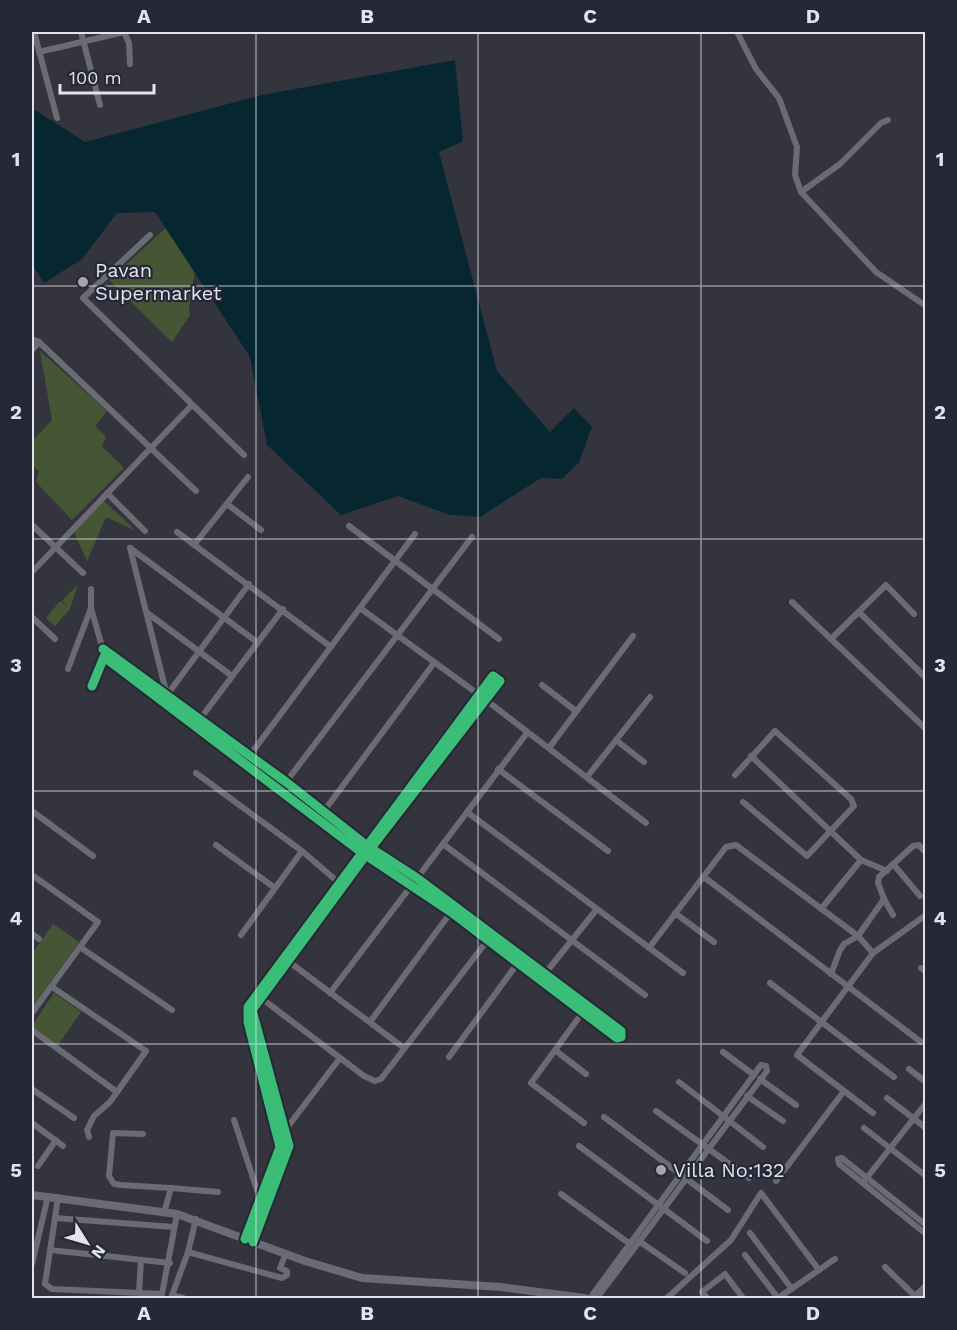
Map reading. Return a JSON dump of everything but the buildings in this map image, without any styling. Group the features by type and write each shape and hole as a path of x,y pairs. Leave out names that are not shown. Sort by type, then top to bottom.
{"main road":[{"path":"32,1195 177,1214 362,1278 501,1287 585,1299"},
{"path":"915,1298 926,1287"}],"street":[{"path":"34,32 57,118"},
{"path":"81,32 100,105"},
{"path":"39,52 124,32 129,43 130,64"},
{"path":"737,32 756,69 779,98 797,147 795,174 801,192 876,272 926,306"},
{"path":"801,192 840,164 880,123 888,120"},
{"path":"150,235 83,298 244,456"},
{"path":"32,339 39,342 196,491"},
{"path":"32,350 39,342"},
{"path":"32,572 192,405"},
{"path":"194,545 248,477"},
{"path":"107,493 146,531"},
{"path":"227,504 261,530"},
{"path":"32,525 82,573"},
{"path":"349,526 499,639"},
{"path":"177,532 331,647"},
{"path":"250,755 415,534"},
{"path":"286,782 471,537"},
{"path":"167,695 130,548 257,642"},
{"path":"167,695 249,584"},
{"path":"831,639 886,585 914,614"},
{"path":"91,589 91,608 104,657 92,686"},
{"path":"792,602 926,729"},
{"path":"68,669 91,608"},
{"path":"360,608 486,700 646,823"},
{"path":"200,719 283,609"},
{"path":"146,612 232,676"},
{"path":"859,612 926,678"},
{"path":"32,617 55,639"},
{"path":"549,748 633,636"},
{"path":"103,649 250,755 369,847 417,878 542,977 585,1009 621,1031 621,1036 617,1038 585,1009"},
{"path":"104,657 363,854 451,912 517,964 542,977"},
{"path":"324,811 434,663"},
{"path":"249,1240 280,1147 246,1013 338,882 369,847 500,681 493,675 369,847"},
{"path":"542,685 576,711"},
{"path":"587,777 650,697"},
{"path":"735,775 775,730 853,802 854,806 810,854 803,855 743,802"},
{"path":"330,993 527,733"},
{"path":"616,740 644,762"},
{"path":"926,752 926,757"},
{"path":"751,756 861,860 887,872"},
{"path":"498,769 608,851"},
{"path":"196,773 302,851 338,882"},
{"path":"32,811 93,856"},
{"path":"467,812 683,973"},
{"path":"443,844 645,994"},
{"path":"216,845 275,888"},
{"path":"649,948 726,847 736,845 858,936 873,953"},
{"path":"893,915 877,880 913,846 919,845 926,853"},
{"path":"241,935 302,851"},
{"path":"249,1240 289,1146 252,1010 363,854"},
{"path":"821,909 861,860"},
{"path":"894,865 920,896"},
{"path":"32,875 98,922 32,1013"},
{"path":"704,877 921,1042"},
{"path":"831,974 844,944 858,936 884,899"},
{"path":"542,977 597,909"},
{"path":"370,1022 451,912"},
{"path":"675,913 714,942"},
{"path":"873,1113 797,1055 873,953 926,915"},
{"path":"32,934 39,939"},
{"path":"261,998 339,1058 375,1081 381,1079 487,941"},
{"path":"80,946 172,1010"},
{"path":"288,961 404,1048"},
{"path":"449,1057 517,964"},
{"path":"770,983 894,1077"},
{"path":"52,987 146,1052 117,1092 94,1116 87,1130 89,1137"},
{"path":"584,1123 531,1083 585,1009"},
{"path":"32,1030 117,1092"},
{"path":"556,1051 586,1074"},
{"path":"723,1052 796,1106"},
{"path":"286,1129 339,1058"},
{"path":"909,1069 926,1082"},
{"path":"726,1119 747,1096 757,1077"},
{"path":"597,1299 682,1177 757,1077"},
{"path":"679,1082 763,1148"},
{"path":"32,1089 74,1118"},
{"path":"776,1181 844,1092"},
{"path":"747,1096 783,1121"},
{"path":"887,1098 926,1128"},
{"path":"865,1181 926,1103"},
{"path":"656,1111 749,1178"},
{"path":"604,1117 728,1210"},
{"path":"234,1120 261,1202"},
{"path":"32,1123 63,1146"},
{"path":"864,1128 926,1176"},
{"path":"143,1134 113,1133 110,1176 112,1182 121,1185 218,1192"},
{"path":"38,1166 56,1140"},
{"path":"579,1146 707,1241"},
{"path":"865,1181 926,1225"},
{"path":"865,1181 926,1234"},
{"path":"164,1213 171,1188"},
{"path":"668,1299 731,1240 761,1193 819,1270"},
{"path":"561,1194 630,1244"},
{"path":"53,1197 55,1218 47,1287 162,1294 170,1263 177,1214"},
{"path":"32,1264 34,1247 53,1197"},
{"path":"590,1299 630,1244 660,1208"},
{"path":"55,1218 174,1227"},
{"path":"183,1299 171,1297 188,1252 196,1219"},
{"path":"750,1233 792,1289"},
{"path":"639,1241 685,1273"},
{"path":"50,1250 170,1263"},
{"path":"188,1252 282,1278 288,1275 286,1270 280,1268 286,1253"},
{"path":"745,1255 778,1298 787,1296 792,1289 835,1259"},
{"path":"140,1292 141,1261"},
{"path":"885,1267 915,1298"},
{"path":"704,1297 702,1292 725,1274 743,1299"}],"green space":[{"path":"168,226 196,263 190,315 172,342 109,280"},
{"path":"40,351 107,411 95,426 106,437 102,446 124,468 72,520 36,482 39,471 32,465 32,441 52,420"},
{"path":"102,499 136,531 106,517 87,561 73,530"},
{"path":"78,584 70,609 55,626 46,618 60,601 68,608 62,601"},
{"path":"53,924 79,942 32,1008 32,954"},
{"path":"54,993 81,1012 58,1045 32,1026"}],"water":[{"path":"455,60 463,141 439,152 497,371 550,432 574,408 592,427 579,462 562,479 541,478 480,517 450,515 398,496 341,515 267,445 250,357 155,212 117,213 82,259 44,283 32,264 32,108 85,142 262,95"}],"cycle path":[{"path":"92,686 104,657 361,852 451,912 617,1038 621,1037 621,1031 417,878 366,845 286,782 103,649"},
{"path":"245,1239 280,1147 248,1022 248,1007 493,676 500,681 371,848 252,1010 289,1146 253,1242"}],"place":[{"name":"Pavan Supermarket","path":"83,282"},
{"name":"Villa No:132","path":"661,1170"}]}
